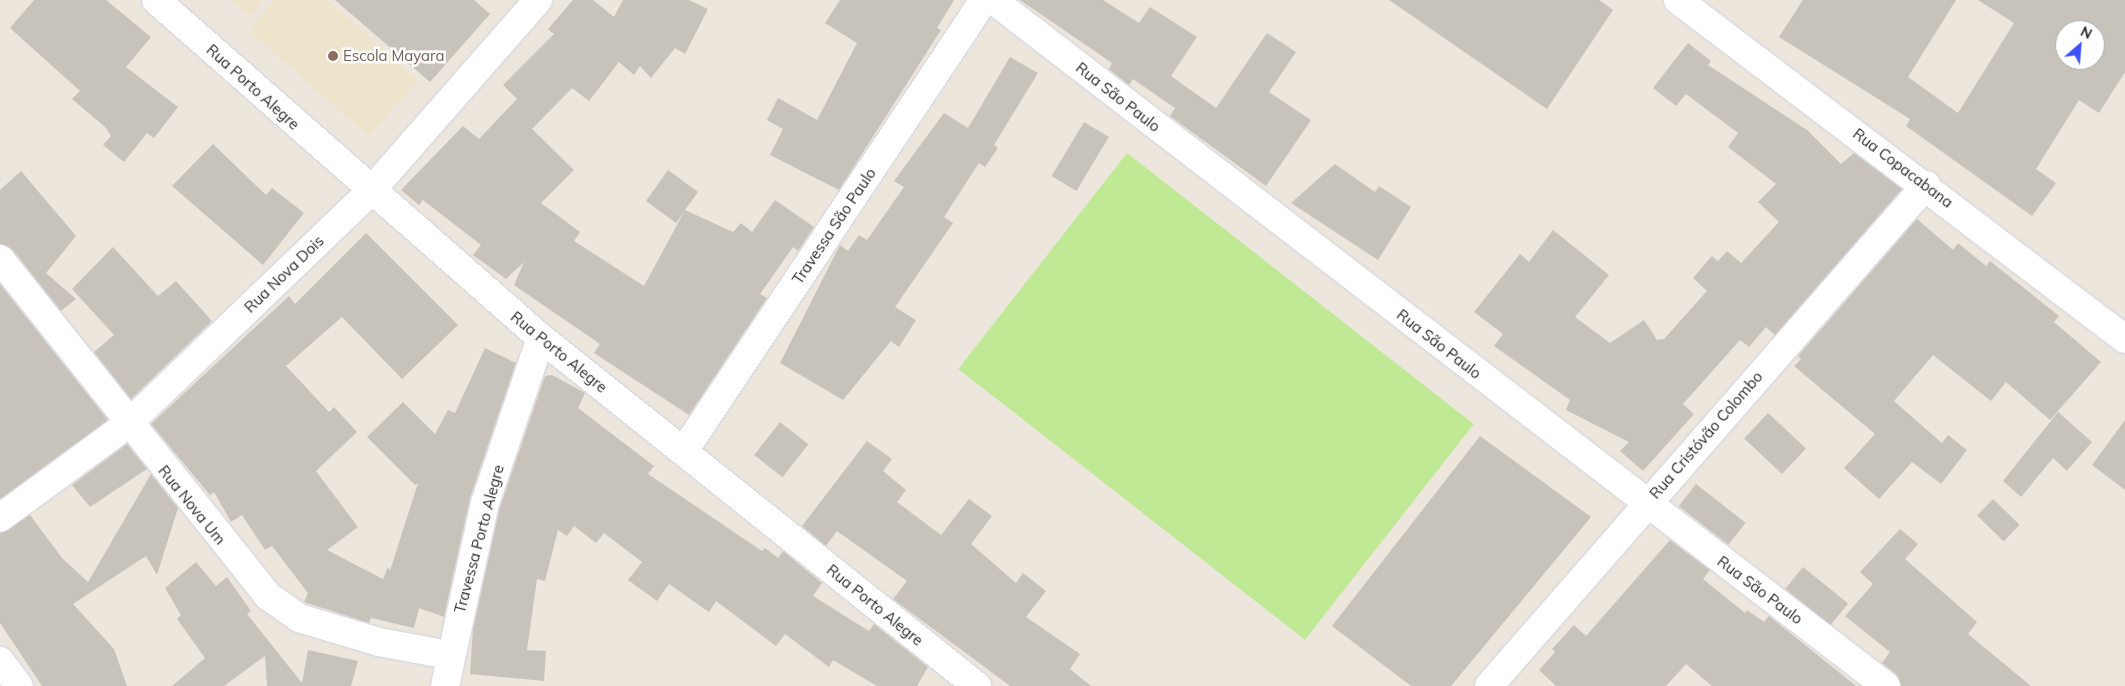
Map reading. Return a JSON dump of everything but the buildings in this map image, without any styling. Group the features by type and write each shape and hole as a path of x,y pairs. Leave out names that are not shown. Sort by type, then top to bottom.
{"street":[{"name":"Rua Porto Alegre","path":"156,0 370,192 541,338 977,686"},
{"name":"Rua Nova Dois","path":"0,518 128,424 370,192 538,0"},
{"name":"Travessa São Paulo","path":"684,451 984,0"},
{"name":"Rua São Paulo","path":"993,0 1646,504 1886,686"},
{"name":"Rua Copacabana","path":"1678,0 1926,185 2125,339"},
{"name":"Rua Cristóvão Colombo","path":"1489,686 1926,185"},
{"name":"Rua Nova Um","path":"0,259 128,424 268,596 299,618 379,642 449,654"},
{"name":"Travessa Porto Alegre","path":"445,686 449,654 485,503 541,338"},
{"path":"0,661 19,686"}],"shaded area":[{"path":"231,0 264,0 250,16"},
{"name":"Escola Mayara","path":"274,0 327,0 418,80 369,136 249,31"}],"green space":[{"path":"1127,153 1474,424 1305,640 958,369"}],"place":[{"name":"Escola Mayara","path":"333,56"}]}
